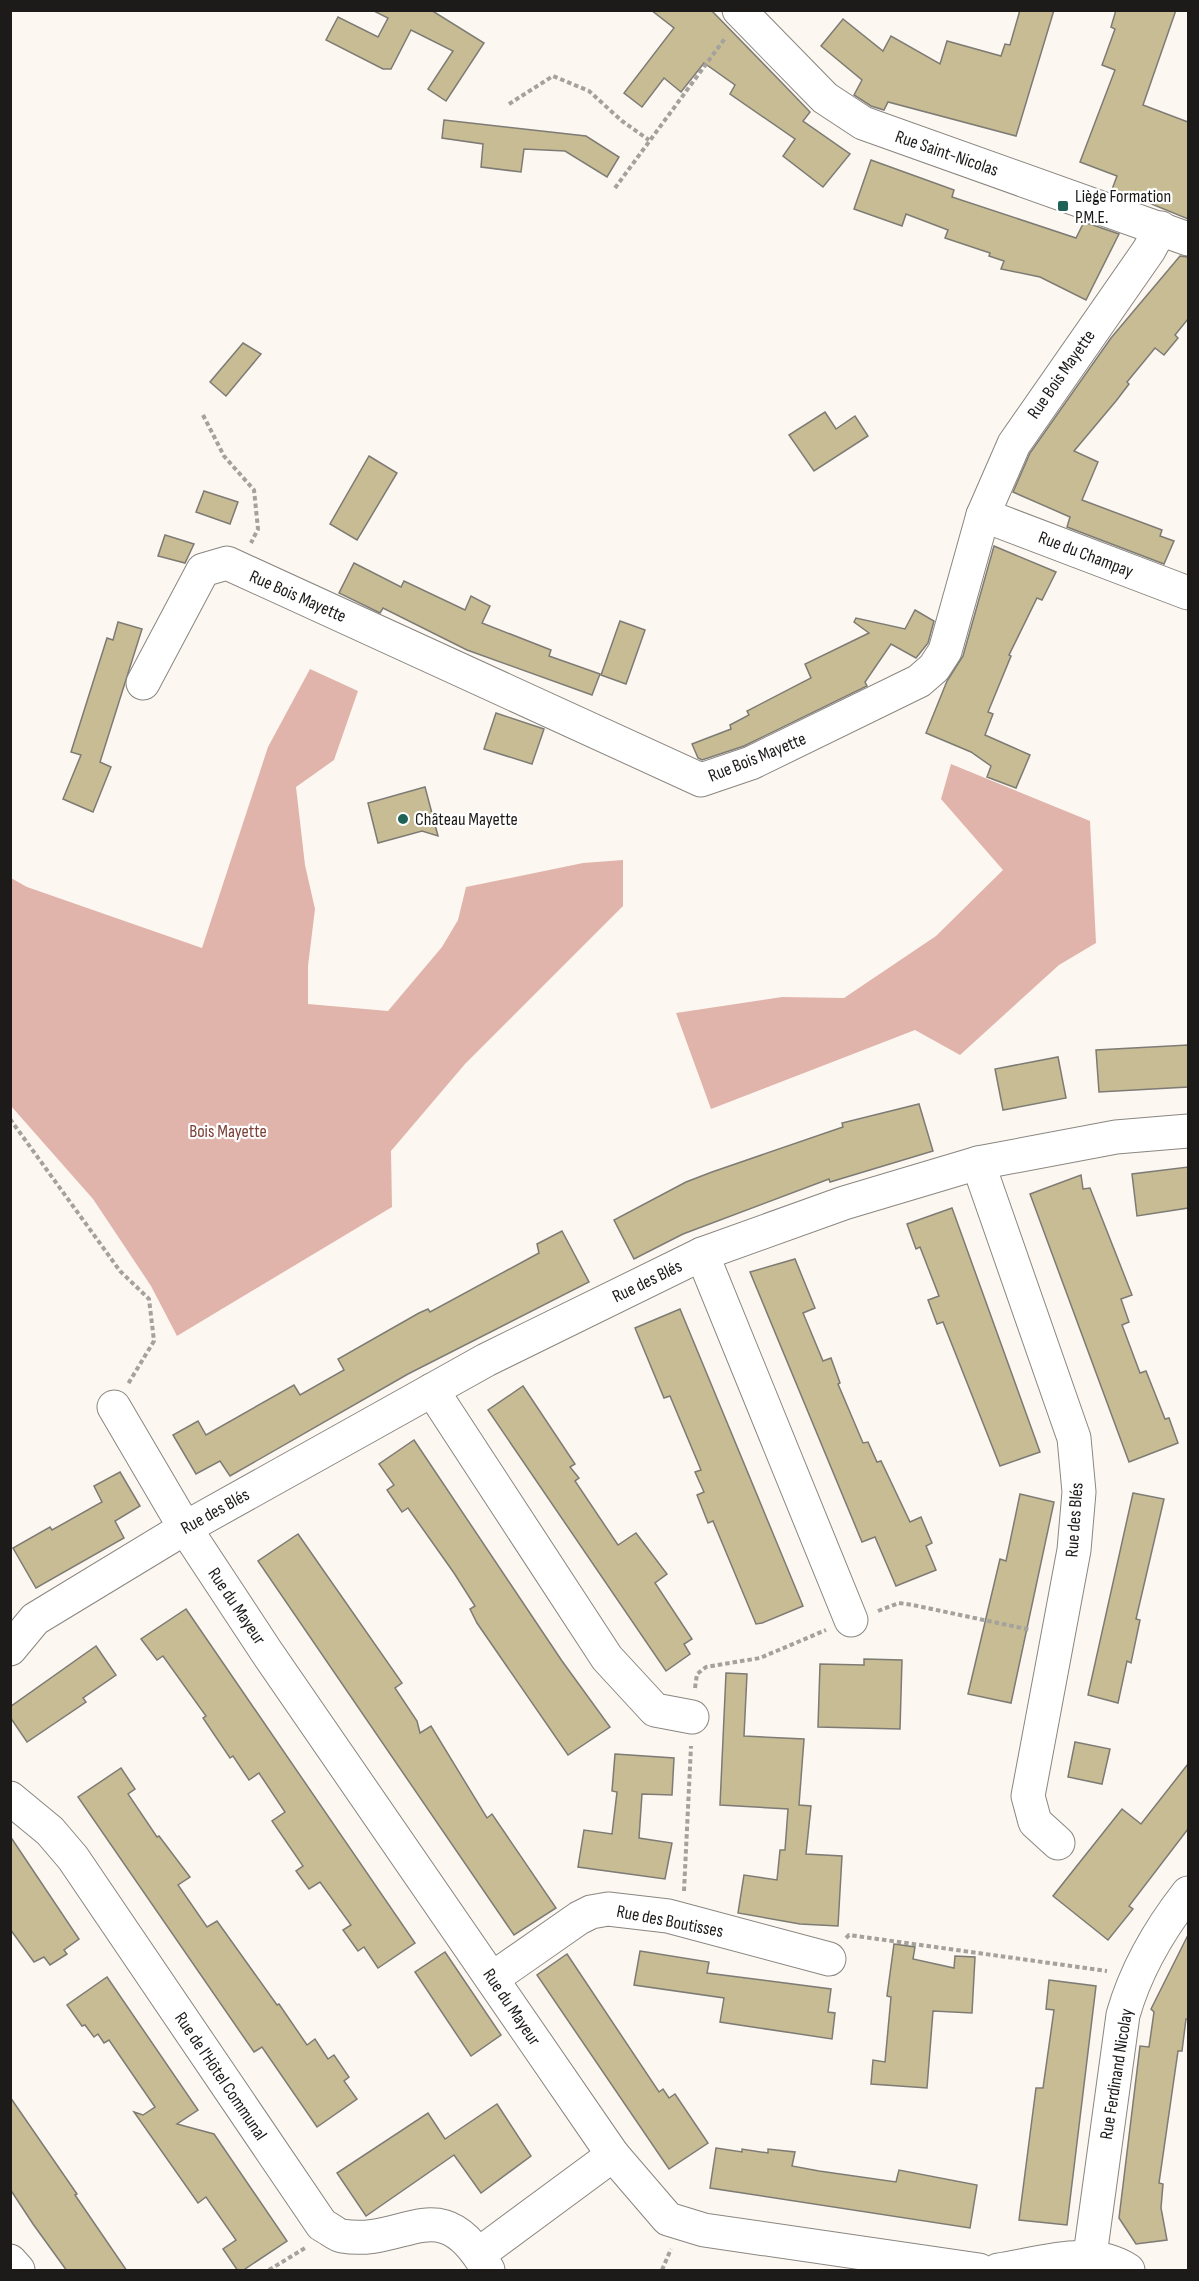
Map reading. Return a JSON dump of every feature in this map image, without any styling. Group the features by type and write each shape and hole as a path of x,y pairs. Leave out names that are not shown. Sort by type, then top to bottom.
{"street":[{"name":"Rue Saint-Nicolas","path":"742,14 825,98 863,123 1175,234"},
{"name":"Rue Bois Mayette","path":"143,683 203,570 227,563 701,780 751,763 919,681 934,668 945,651 983,515 1014,444 1149,250 1175,234"},
{"name":"Rue du Champay","path":"983,515 1188,593"},
{"name":"Rue des Blés","path":"10,1648 35,1619 185,1528 496,1354 702,1254 844,1203 978,1163 1116,1137 1188,1131"},
{"name":"Rue des Blés","path":"978,1163 1074,1438 1078,1504 1074,1550 1028,1796 1035,1822 1058,1843"},
{"name":"Rue des Blés","path":"702,1254 850,1620"},
{"path":"432,1390 607,1658 655,1710 692,1717"},
{"name":"Rue du Mayeur","path":"114,1407 185,1528 351,1776 493,1978 613,2155 656,2208 668,2219 704,2230 979,2271"},
{"name":"Rue de l'Hôtel Communal","path":"10,1798 50,1831 73,1858 322,2225 328,2228"},
{"name":"Rue Ferdinand Nicolay","path":"1089,2263 1123,2015 1131,1990 1153,1942 1188,1893"},
{"name":"Rue des Boutisses","path":"493,1978 591,1912 608,1909 668,1916 683,1922 753,1937 829,1959"},
{"path":"328,2228 340,2236 373,2237 424,2223 441,2226 456,2233 483,2262 613,2155"},
{"path":"10,2260 18,2271"},
{"path":"998,2271 1115,2262 1128,2271"}],"path":[{"path":"615,188 742,14"},
{"path":"509,104 553,76 589,91 622,121 649,140"},
{"path":"203,415 224,456 254,490 258,529 238,569"},
{"path":"10,1119 120,1271 150,1299 154,1341 114,1407"},
{"path":"683,1922 692,1717 697,1674 706,1667 760,1658 850,1620 899,1603 1058,1636"},
{"path":"829,1959 849,1935 1097,1970"},
{"path":"269,2271 312,2243 328,2228"}],"green space":[{"name":"Bois Mayette","path":"310,669 358,691 334,760 296,787 305,865 315,909 308,966 308,1004 388,1011 442,947 458,920 466,887 583,863 623,860 623,906 465,1064 391,1151 392,1207 177,1336 151,1286 93,1199 11,1106 11,878 27,887 202,948 268,747"},
{"path":"951,764 1090,821 1096,943 1059,965 960,1055 915,1030 711,1109 676,1013 782,997 844,998 936,936 1003,870 941,799"}],"building":[{"path":"372,10 431,10 484,43 446,101 428,89 453,51 411,30 391,69 383,69 326,40 338,17 378,37 388,18"},
{"path":"651,10 711,10 785,86 810,112 803,121 850,154 823,187 783,156 795,139 730,94 735,85 704,63 681,92 664,78 642,107 624,93 674,28"},
{"path":"1020,10 1054,10 1016,136 888,102 884,110 871,106 854,95 862,80 821,46 843,19 883,51 891,36 940,64 947,41 1001,56 1005,44 1010,45"},
{"path":"1116,10 1176,10 1143,105 1188,122 1188,219 1137,198 1136,200 1111,192 1117,176 1080,162 1115,70 1102,65 1115,29 1111,27"},
{"path":"444,120 586,136 619,157 607,177 565,151 524,149 521,172 481,167 483,144 442,138"},
{"path":"871,160 954,190 952,197 1076,238 1084,222 1119,234 1086,300 1040,277 1001,269 1004,261 989,256 990,253 945,238 948,230 906,214 902,226 854,209"},
{"path":"1180,256 1188,257 1188,319 1175,335 1178,338 1164,355 1155,348 1127,382 1129,384 1116,401 1074,451 1098,462 1082,500 1162,530 1160,536 1174,541 1164,564 1067,527 1070,517 1013,492 1030,453 1111,338"},
{"path":"243,343 261,354 226,396 210,382"},
{"path":"825,412 836,429 855,416 868,436 814,471 789,435"},
{"path":"369,456 397,473 357,540 330,524"},
{"path":"204,491 238,502 230,524 196,512"},
{"path":"165,535 194,544 185,563 158,556"},
{"path":"994,546 1056,572 1042,600 1037,598 1009,655 1011,656 988,712 993,714 985,735 1030,755 1016,788 987,777 991,766 971,752 926,733 947,681 963,656"},
{"path":"354,563 401,587 404,581 465,610 471,596 490,606 482,623 551,650 549,656 600,674 592,695 467,650 383,608 380,613 339,593"},
{"path":"915,610 934,621 928,643 916,658 891,644 865,682 867,686 744,746 702,760 698,758 692,744 731,729 730,725 749,715 747,711 811,678 805,664 869,633 854,622 856,618 905,629"},
{"path":"620,621 645,630 626,684 601,675"},
{"path":"118,622 142,629 100,762 111,767 93,812 63,799 81,755 71,752 107,638 113,640"},
{"path":"496,713 544,729 532,764 484,749"},
{"name":"Château Mayette","path":"425,787 438,836 422,831 378,843 368,803"},
{"path":"1188,1045 1188,1087 1099,1092 1096,1050"},
{"path":"1058,1057 1066,1098 1003,1110 995,1069"},
{"path":"919,1104 933,1151 830,1182 829,1179 683,1234 634,1259 614,1220 686,1182 712,1172 843,1127 842,1123"},
{"path":"1188,1167 1188,1208 1137,1216 1132,1174"},
{"path":"1081,1175 1083,1189 1090,1188 1132,1295 1121,1299 1129,1322 1122,1325 1140,1373 1146,1371 1165,1419 1169,1418 1178,1443 1129,1462 1030,1194"},
{"path":"952,1208 1040,1452 1000,1466 943,1322 937,1324 928,1300 939,1296 920,1247 916,1249 907,1224"},
{"path":"562,1231 589,1282 408,1374 230,1476 220,1461 196,1474 173,1435 198,1421 206,1435 294,1385 300,1395 344,1370 338,1359 419,1313 428,1309 430,1312 539,1253 537,1244"},
{"path":"795,1259 815,1308 803,1313 823,1361 831,1358 840,1383 838,1384 863,1443 868,1442 877,1462 881,1461 910,1522 921,1517 932,1543 926,1546 936,1570 896,1586 875,1537 862,1542 750,1272"},
{"path":"680,1309 803,1606 762,1623 756,1624 713,1521 708,1523 697,1495 704,1492 695,1472 701,1470 670,1396 664,1398 635,1328"},
{"path":"523,1386 575,1464 570,1467 579,1478 575,1481 618,1545 636,1533 667,1574 655,1583 692,1639 684,1644 690,1654 666,1671 488,1410"},
{"path":"414,1440 562,1661 610,1727 568,1755 477,1623 470,1609 475,1606 454,1573 408,1508 402,1512 387,1490 394,1485 379,1464"},
{"path":"120,1472 140,1506 115,1521 124,1538 36,1588 13,1548 50,1527 52,1530 102,1502 94,1486"},
{"path":"1133,1493 1164,1499 1136,1619 1140,1620 1131,1663 1127,1661 1118,1703 1088,1695"},
{"path":"1020,1494 1054,1502 1011,1703 968,1694 1000,1559 1006,1561"},
{"path":"298,1534 402,1683 395,1688 417,1721 420,1733 431,1726 487,1818 492,1814 556,1908 514,1935 258,1561"},
{"path":"186,1609 415,1943 378,1968 364,1947 358,1951 343,1930 351,1925 320,1882 309,1889 296,1871 303,1866 272,1821 285,1812 259,1773 249,1780 233,1756 230,1758 203,1718 206,1716 163,1656 157,1660 141,1639"},
{"path":"96,1646 116,1675 83,1698 86,1702 27,1742 10,1717 10,1707"},
{"path":"864,1659 902,1660 900,1729 818,1727 820,1664 864,1665"},
{"path":"726,1673 747,1674 744,1736 804,1739 799,1805 811,1806 806,1854 842,1856 838,1926 800,1924 738,1913 744,1875 777,1880 780,1850 785,1850 788,1809 720,1805"},
{"path":"1075,1742 1110,1749 1102,1784 1068,1777"},
{"path":"615,1754 674,1758 672,1795 642,1794 639,1838 672,1843 665,1879 578,1867 584,1830 612,1834 617,1792 612,1791"},
{"path":"1188,1764 1188,1829 1129,1906 1133,1909 1108,1940 1053,1896 1122,1809 1141,1824"},
{"path":"121,1768 135,1789 128,1794 157,1837 159,1836 190,1877 178,1885 207,1927 217,1921 307,2045 315,2039 328,2059 334,2055 349,2077 344,2081 357,2099 317,2127 262,2047 254,2052 78,1797"},
{"path":"10,1836 79,1939 64,1950 67,1954 50,1965 44,1957 34,1962 10,1929"},
{"path":"1188,1935 1188,2019 1186,2019 1182,2051 1178,2051 1159,2183 1163,2184 1161,2208 1167,2240 1136,2244 1119,2218 1140,2046 1149,2047 1154,2012 1151,2009"},
{"path":"894,1944 915,1947 913,1959 954,1968 955,1956 975,1957 972,2013 933,2011 927,2088 871,2084 873,2060 885,2062 891,1997 887,1996"},
{"path":"640,1951 709,1962 707,1973 831,1989 828,2012 835,2013 832,2039 720,2022 724,1998 634,1985"},
{"path":"445,1952 501,2035 471,2056 415,1972"},
{"path":"567,1954 659,2092 663,2089 669,2098 675,2094 708,2143 669,2169 537,1975"},
{"path":"107,1977 198,2110 177,2124 214,2134 287,2241 242,2271 238,2271 223,2249 236,2240 206,2197 198,2203 134,2112 143,2115 155,2107 109,2040 104,2043 98,2034 94,2037 85,2025 82,2026 67,2005"},
{"path":"1049,1980 1096,1986 1067,2225 1019,2220 1036,2088 1043,2088 1054,2010 1046,2009"},
{"path":"10,2097 127,2271 67,2271 33,2224 10,2189"},
{"path":"497,2104 531,2156 481,2193 454,2155 366,2216 337,2173 428,2113 445,2139"},
{"path":"716,2148 742,2152 742,2149 768,2153 768,2149 795,2152 792,2166 896,2182 899,2170 977,2185 970,2228 710,2188"}],"place":[{"name":"Liège Formation P.M.E.","path":"1063,206"},
{"name":"Château Mayette","path":"403,819"}]}
